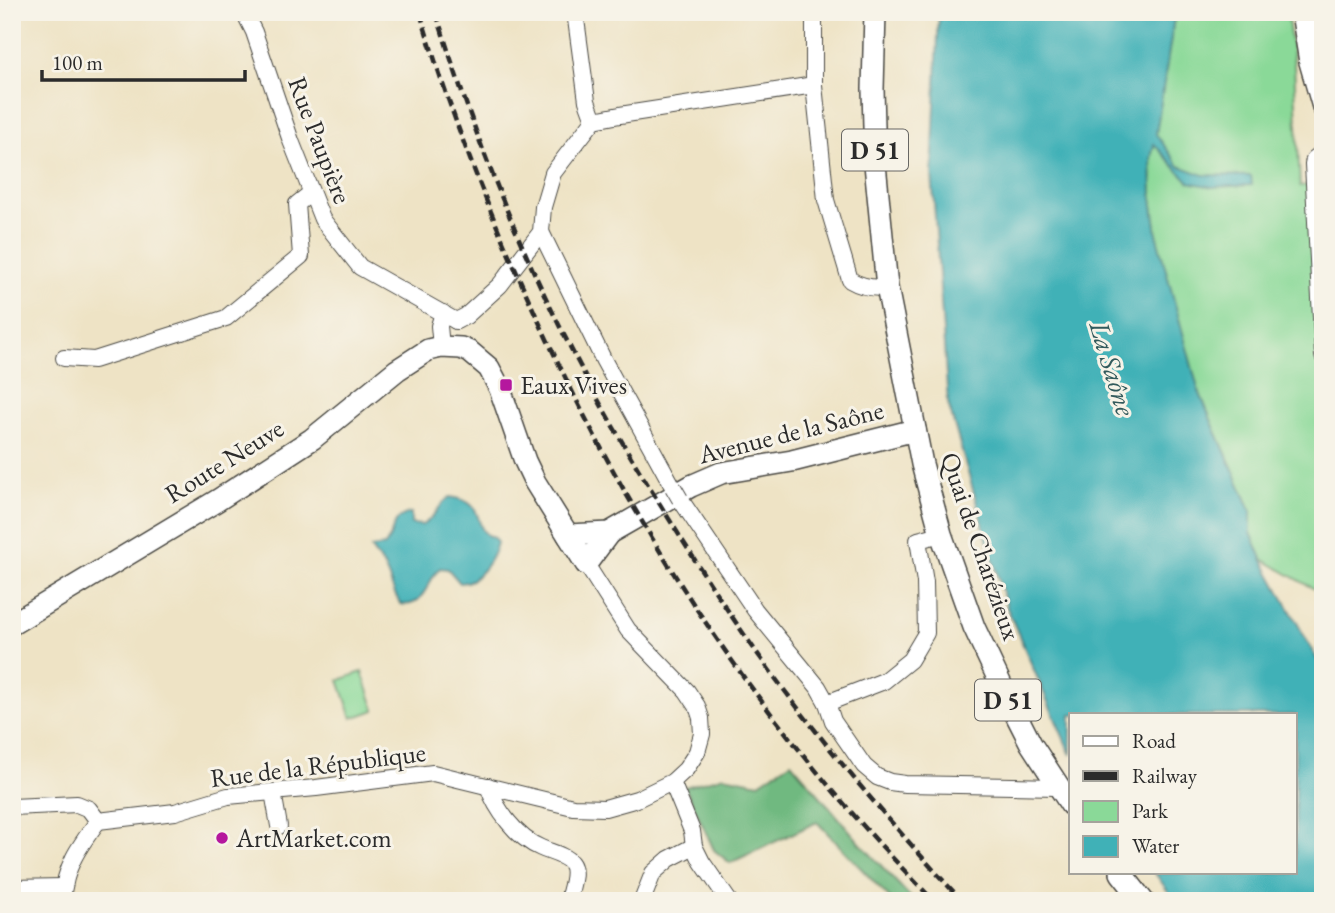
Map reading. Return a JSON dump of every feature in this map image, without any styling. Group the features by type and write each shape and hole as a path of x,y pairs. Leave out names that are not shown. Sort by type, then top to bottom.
{"main road":[{"name":"D 51","path":"875,12 875,153 887,286"},
{"path":"1302,12 1310,62 1323,107"},
{"path":"1315,12 1323,48"},
{"name":"Quai de Charézieux","path":"887,286 922,464 941,534 974,627 1004,691 1031,744 1069,802"},
{"path":"451,348 470,352 489,368 500,389 525,461 586,564"},
{"name":"Route Neuve","path":"12,624 218,500 312,439 397,370 428,350 451,348"},
{"name":"Avenue de la Saône","path":"586,564 609,533 691,486 721,473 792,461 915,430"},
{"name":"Avenue de la Saône","path":"568,535 609,533"},
{"path":"1122,874 1143,901"}],"street":[{"name":"Rue Paupière","path":"244,12 254,32 322,219 360,267 449,317"},
{"path":"575,12 587,101 594,120"},
{"path":"814,12 814,85 826,200 850,281 861,286 887,286"},
{"path":"814,85 594,120 553,173 543,207 541,232 604,361 676,493 739,589 818,687 833,721 864,766 877,777 905,784 1058,788"},
{"path":"1323,152 1314,159 1313,164 1323,356"},
{"path":"64,358 94,360 226,318 300,256 297,204 311,193"},
{"path":"451,348 449,317 466,316 499,285 541,232"},
{"path":"827,703 884,681 909,660 926,633 925,582 918,540 941,534"},
{"path":"586,564 628,630 688,691 697,706 702,734 697,752 686,769 672,782 692,831 694,846 729,901"},
{"name":"Rue de la République","path":"98,821 175,812 228,796 433,773 573,807 606,808 637,799 672,782"},
{"path":"488,786 507,820 527,841 571,863 574,871 568,901"},
{"path":"273,792 279,826"},
{"path":"12,807 77,804 89,810 98,821 79,847 67,870 62,894 12,888"},
{"path":"642,901 653,873 669,859 694,846"}],"green space":[{"path":"1175,12 1287,12 1294,64 1300,186 1309,185 1323,404 1323,594 1262,559 1251,533 1251,510 1198,389 1158,242 1152,198 1151,158"},
{"path":"362,672 375,710 352,718 339,680"},
{"path":"791,762 914,901 892,901 817,822 730,863 714,850 685,787 724,776 759,783"}],"water":[{"name":"La Saône","path":"939,12 1175,12 1156,134 1179,166 1204,175 1251,176 1252,185 1212,187 1189,182 1154,144 1151,158 1152,198 1158,241 1198,389 1251,510 1251,533 1262,559 1323,670 1323,901 1175,901 1156,874 1296,874 1296,713 1069,713 1069,750 1007,608 948,403 932,173"},
{"path":"450,497 463,500 475,510 482,529 497,543 492,556 479,575 467,582 460,583 448,569 440,568 420,598 409,604 401,604 383,564 371,548 385,546 400,517 411,513 411,524 422,525"}],"railway":[{"path":"420,12 461,136 510,258 574,394 633,506 695,607 757,695 824,781 934,901"},
{"path":"436,12 468,110 505,206 570,347 627,450 708,580 774,676 853,777 962,901"}],"place":[{"name":"Eaux Vives","path":"506,385"},
{"name":"ArtMarket.com","path":"222,838"}]}
